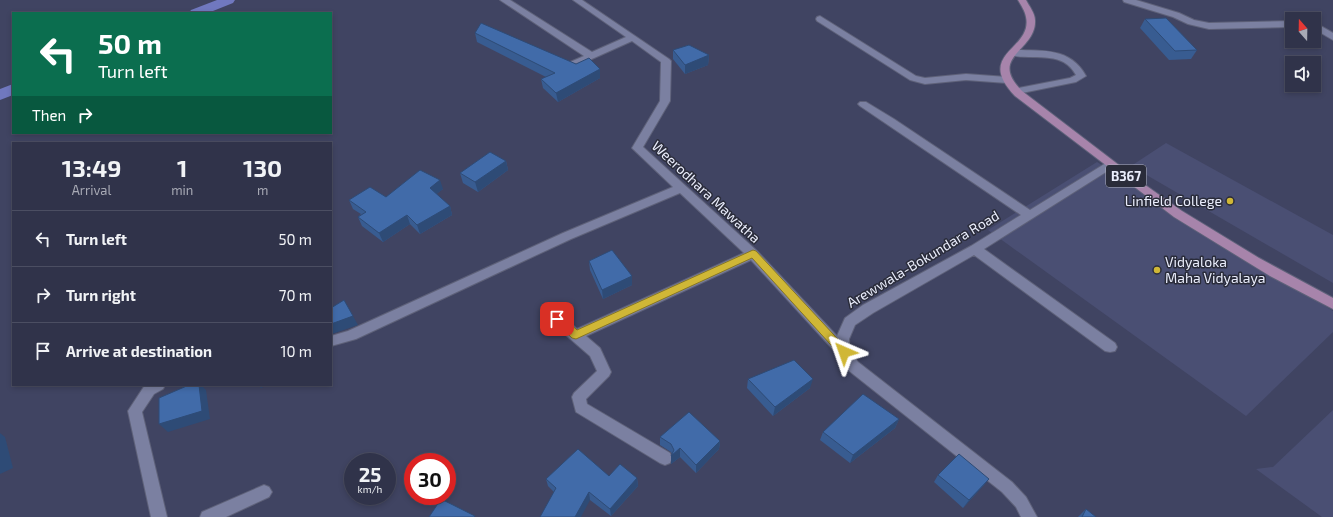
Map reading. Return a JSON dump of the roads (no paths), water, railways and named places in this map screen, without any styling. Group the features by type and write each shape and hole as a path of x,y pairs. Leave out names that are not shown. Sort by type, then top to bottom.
{"main road":[{"path":"1007,80 1004,64 1030,28 1031,20 1022,0"},
{"name":"B367","path":"1007,80 1017,91 1110,165 1178,214 1333,304"}],"street":[{"path":"504,0 591,56"},
{"name":"Weerodhara Mawatha","path":"577,0 666,61 665,101 637,148 753,254 844,352"},
{"path":"1127,0 1176,15 1192,22 1209,26 1285,24"},
{"path":"820,19 913,78 925,81 966,77 1007,80"},
{"path":"1321,29 1333,37"},
{"path":"571,65 632,38"},
{"path":"1013,53 1066,58 1079,70 1081,76 1073,80 1017,91"},
{"path":"863,104 1028,214"},
{"name":"Arewwala-Bokundara Road","path":"844,352 842,339 850,322 868,309 975,248 1028,214 1110,165"},
{"path":"332,341 351,335 567,236 682,188"},
{"path":"975,248 1110,347"},
{"path":"576,335 753,254"},
{"path":"557,319 595,352 604,372 580,397 580,408 666,458"},
{"path":"844,352 853,366 872,382 1007,487 1021,502 1029,517"},
{"path":"156,386 149,390 136,411 159,517"},
{"path":"208,517 264,492"}],"waterway":[{"path":"198,12 228,0"},
{"path":"0,95 12,89"}],"place":[{"name":"Linfield College","path":"1230,201"},
{"name":"Vidyaloka Maha Vidyalaya","path":"1157,270"}]}
